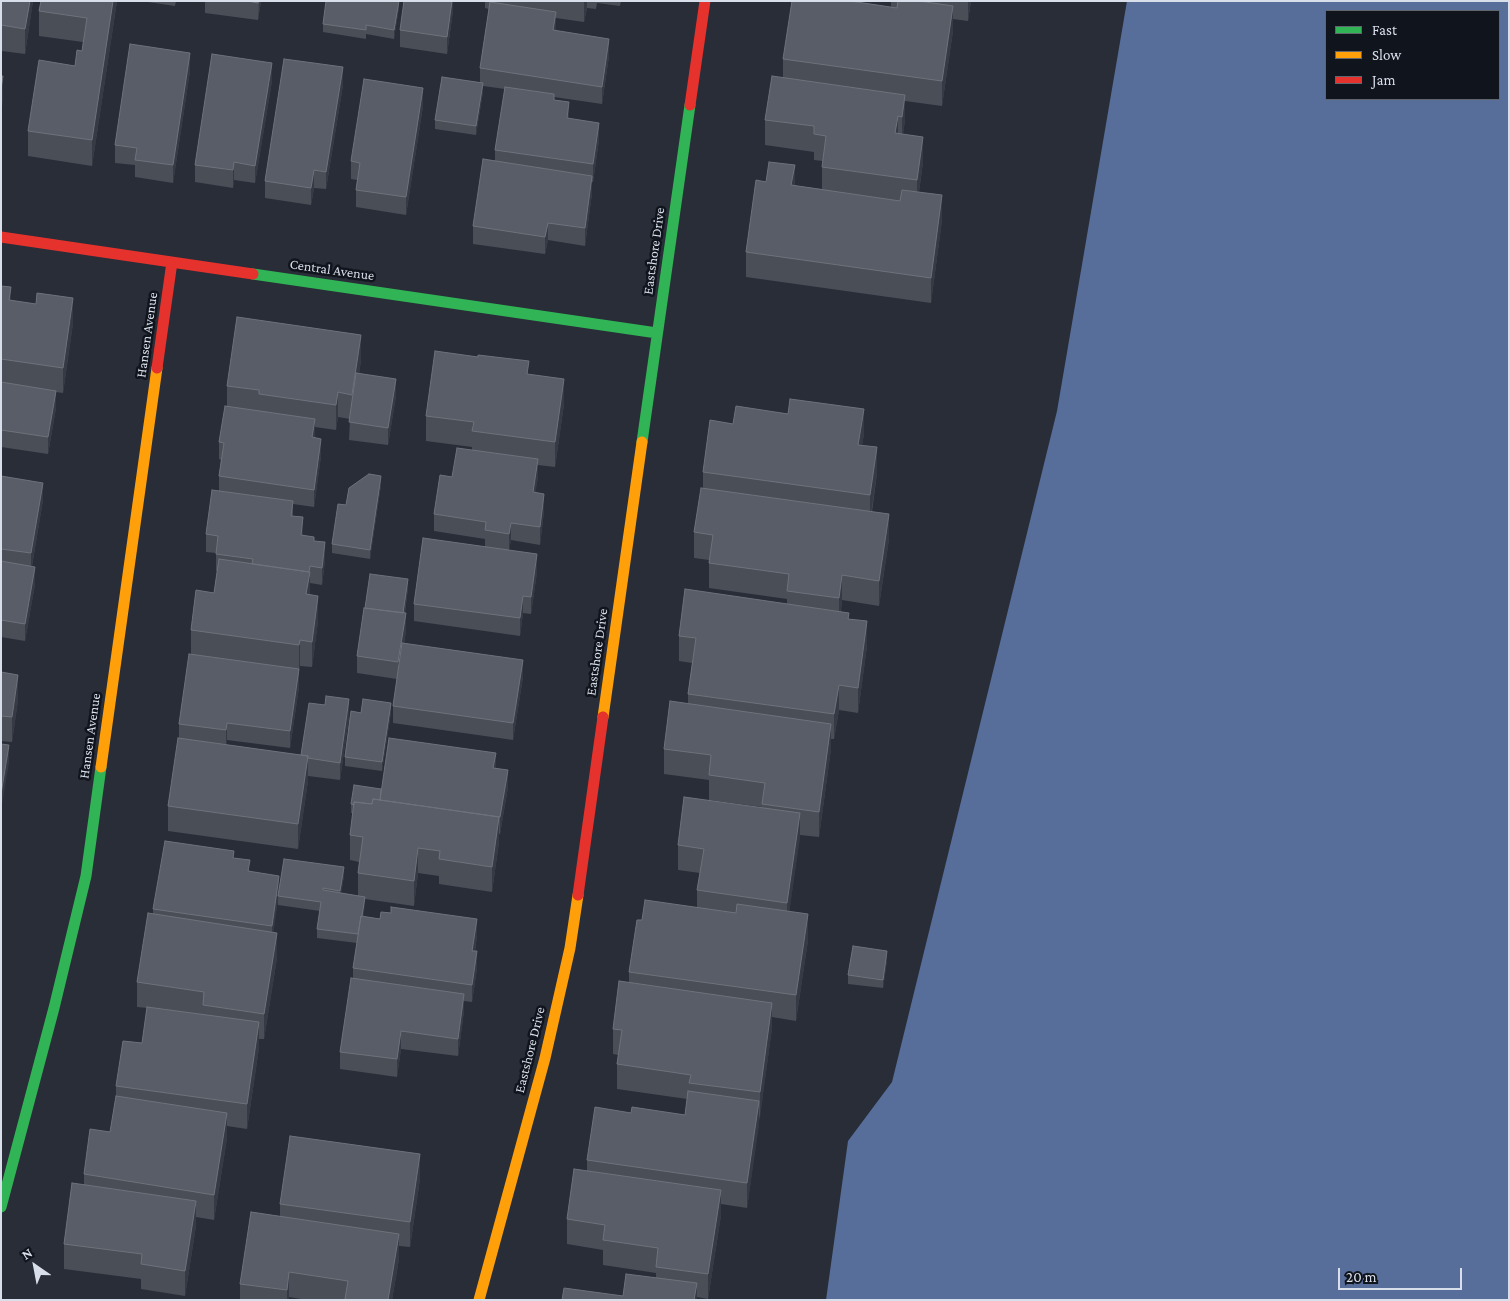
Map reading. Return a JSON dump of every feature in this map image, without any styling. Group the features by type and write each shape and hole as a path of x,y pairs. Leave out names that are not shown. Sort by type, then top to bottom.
{"street":[{"name":"Eastshore Drive","path":"479,1300 545,1058 570,948 705,1"},
{"name":"Central Avenue","path":"1,237 657,333"},
{"name":"Hansen Avenue","path":"1,1207 54,1008 86,876 172,262"}],"water":[{"path":"1127,1 1509,1 1509,1300 826,1300 848,1141 892,1082 1057,411"}],"building":[{"path":"1,1 30,1 25,29 1,25"},
{"path":"41,1 113,1 92,140 28,131 39,60 75,66 77,50 82,51 87,18 39,11"},
{"path":"326,1 399,1 394,30 366,25 366,30 323,24"},
{"path":"404,1 452,1 447,37 400,30"},
{"path":"792,1 850,1 897,8 898,1 919,1 953,6 942,81 783,59"},
{"path":"490,2 556,12 553,30 609,39 602,87 480,68"},
{"path":"130,44 190,53 173,165 135,160 137,148 115,145"},
{"path":"212,54 272,63 255,166 234,162 233,170 195,165"},
{"path":"284,59 343,67 326,172 314,170 311,188 265,181"},
{"path":"772,76 905,95 902,117 898,116 895,133 923,137 917,180 822,167 826,136 814,134 814,126 765,120"},
{"path":"442,77 483,83 476,126 435,120"},
{"path":"364,79 423,88 406,197 356,190 360,163 351,161"},
{"path":"505,87 554,94 554,100 569,102 567,118 599,123 593,164 495,150"},
{"path":"483,159 592,176 585,228 548,223 545,237 473,226"},
{"path":"769,162 795,165 791,185 900,201 902,190 942,195 931,278 746,252 756,180 766,182"},
{"path":"1,286 11,287 9,300 36,304 37,293 73,298 63,368 1,359"},
{"path":"237,317 361,335 352,395 338,392 336,405 259,394 259,390 227,386"},
{"path":"435,351 529,361 527,374 564,379 555,442 472,431 474,422 426,416"},
{"path":"356,373 396,379 388,428 349,422"},
{"path":"1,382 56,391 48,437 1,430"},
{"path":"790,399 864,409 858,445 877,447 870,495 703,472 710,420 733,424 736,406 788,414"},
{"path":"225,406 315,419 312,437 321,439 314,490 219,476 224,443 219,442"},
{"path":"457,448 538,459 533,492 544,494 540,527 511,523 509,534 485,530 486,522 434,514 440,475 452,477"},
{"path":"369,474 381,476 370,550 332,544 338,504 346,505 349,488"},
{"path":"1,476 43,483 31,553 1,549"},
{"path":"701,488 889,514 879,581 842,575 839,598 787,591 789,574 709,563 713,535 694,532"},
{"path":"212,490 293,501 291,516 303,517 301,535 314,537 314,541 325,542 322,568 310,566 309,572 252,564 253,559 216,554 218,536 206,534"},
{"path":"423,538 537,554 531,597 523,596 520,618 414,604"},
{"path":"219,559 310,572 306,594 318,596 312,642 300,640 299,645 191,630 196,590 214,593"},
{"path":"1,561 35,567 25,624 1,620"},
{"path":"370,574 408,579 403,613 365,608"},
{"path":"685,589 849,613 848,619 867,621 858,688 839,685 834,714 688,694 696,638 679,636"},
{"path":"364,608 406,613 398,662 357,656"},
{"path":"402,643 523,660 513,723 393,706"},
{"path":"189,654 299,669 290,731 227,723 226,730 179,724"},
{"path":"1,672 18,675 12,717 1,716"},
{"path":"326,696 349,699 340,763 308,758 308,756 301,755 309,703 325,705"},
{"path":"363,699 391,703 382,762 345,757 351,711 361,713"},
{"path":"670,701 831,724 819,812 762,804 765,783 709,775 711,755 664,749"},
{"path":"178,738 308,756 298,824 168,806"},
{"path":"389,738 496,753 493,768 508,770 500,817 380,800"},
{"path":"1,744 9,745 1,794"},
{"path":"354,785 381,789 380,800 373,799 372,804 354,802 354,805 351,804"},
{"path":"684,797 800,813 787,903 697,890 704,849 678,845"},
{"path":"373,799 499,817 492,867 439,859 440,851 418,848 414,881 358,873 363,837 350,835 354,802 372,804"},
{"path":"165,841 234,851 233,858 250,860 248,871 279,876 272,926 153,909"},
{"path":"284,859 344,867 340,891 323,888 323,890 365,897 358,934 317,929 321,902 278,896"},
{"path":"645,900 736,913 737,904 808,914 796,995 629,972 637,920 642,920"},
{"path":"391,907 477,919 472,951 477,951 472,985 353,968 361,916 380,919 381,912 391,913"},
{"path":"148,913 277,933 264,1014 203,1005 204,992 137,982"},
{"path":"853,946 887,951 883,980 848,975"},
{"path":"351,978 464,994 458,1039 401,1031 397,1059 340,1052"},
{"path":"619,981 772,1003 760,1092 689,1083 691,1075 617,1064 622,1030 613,1029"},
{"path":"147,1007 259,1022 247,1104 116,1086 123,1041 142,1043"},
{"path":"688,1091 759,1101 747,1183 587,1160 595,1107 631,1113 632,1107 685,1115"},
{"path":"116,1096 227,1113 214,1195 84,1174 90,1129 110,1132"},
{"path":"290,1136 420,1154 410,1222 280,1204"},
{"path":"574,1169 721,1190 708,1274 656,1267 658,1248 603,1240 605,1225 567,1219"},
{"path":"72,1183 196,1201 185,1271 141,1264 142,1254 64,1244"},
{"path":"251,1212 399,1234 388,1300 345,1299 348,1281 289,1272 287,1290 240,1284"},
{"path":"626,1274 697,1283 694,1300 562,1300 564,1288 623,1296"}],"traffic: fast":[{"path":"642,442 690,105"},
{"path":"253,274 657,333"},
{"path":"1,1207 54,1008 86,876 101,767"}],"traffic: slow":[{"path":"101,767 157,368"},
{"path":"603,717 642,442"},
{"path":"479,1300 545,1058 570,948 578,895"}],"traffic: jam":[{"path":"690,105 705,1"},
{"path":"1,237 253,274"},
{"path":"157,368 172,262"},
{"path":"578,895 603,717"}]}
